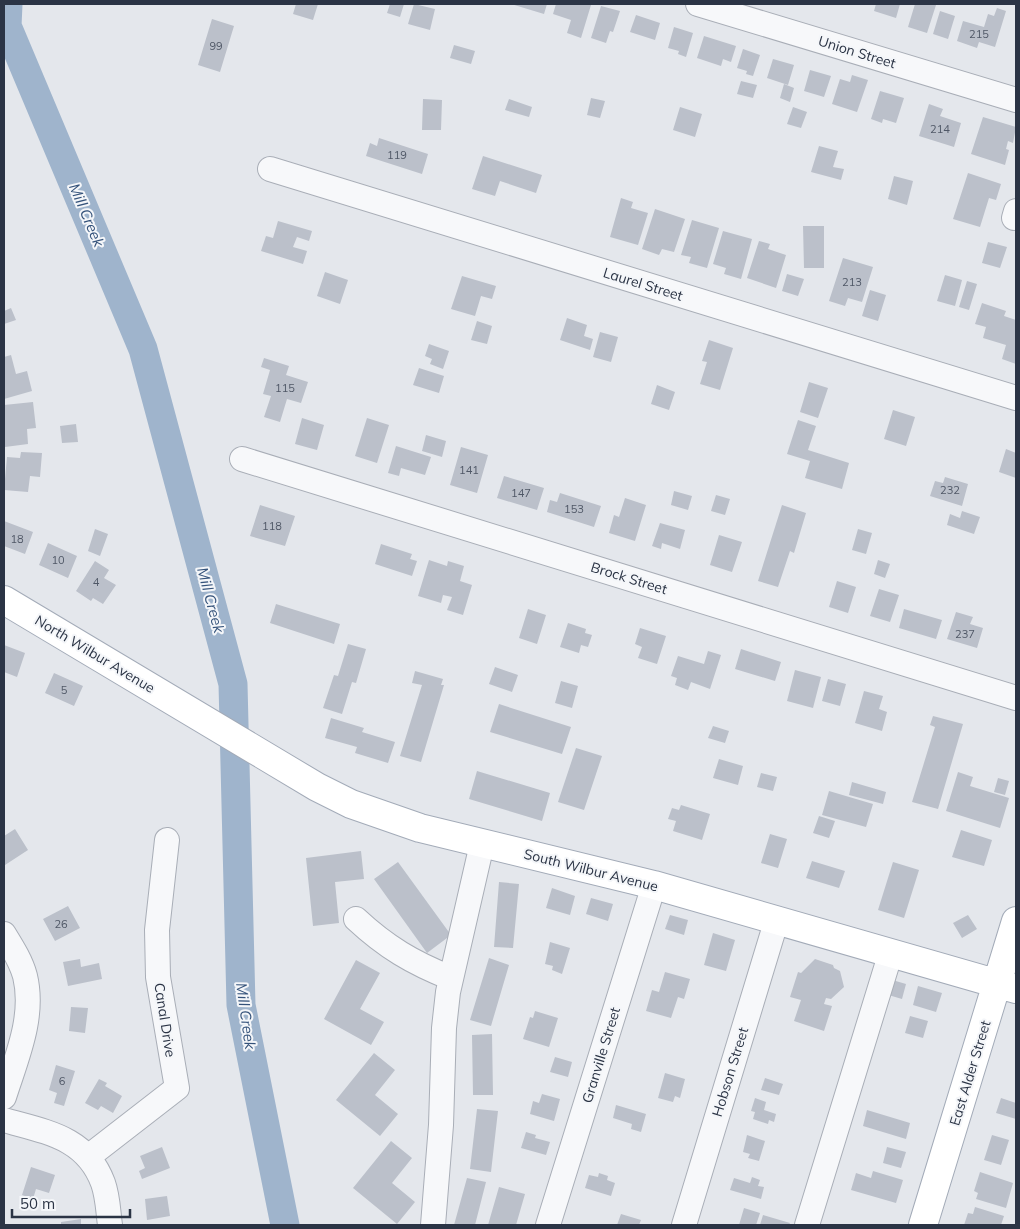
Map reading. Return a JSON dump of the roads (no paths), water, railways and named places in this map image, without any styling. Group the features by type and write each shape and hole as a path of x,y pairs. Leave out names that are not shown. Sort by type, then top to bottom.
{"main road":[{"name":"North Wilbur Avenue","path":"4,600 185,708"},
{"name":"South Wilbur Avenue","path":"185,708 317,787 351,804 420,828 654,885 1007,986"},
{"name":"East Alder Street","path":"923,1225 1007,986 1016,921"}],"street":[{"name":"Union Street","path":"698,4 1016,100"},
{"name":"Laurel Street","path":"270,169 1016,398"},
{"name":"Brock Street","path":"242,459 1016,698"},
{"name":"Canal Drive","path":"88,1157 177,1088 158,977 157,930 167,840"},
{"path":"433,1225 442,1125 444,1028 451,978 482,844"},
{"name":"Granville Street","path":"548,1225 654,885"},
{"name":"Hobson Street","path":"684,1225 777,919"},
{"path":"356,920 372,935 400,955 451,978"},
{"path":"4,934 25,975 28,996 24,1034 4,1097"},
{"path":"807,1225 891,952"},
{"path":"4,1120 54,1135 80,1149 97,1170 103,1184 110,1225"}],"waterway":[{"name":"Mill Creek","path":"8,4 7,26 143,349 233,684 241,1005 285,1225"}]}
